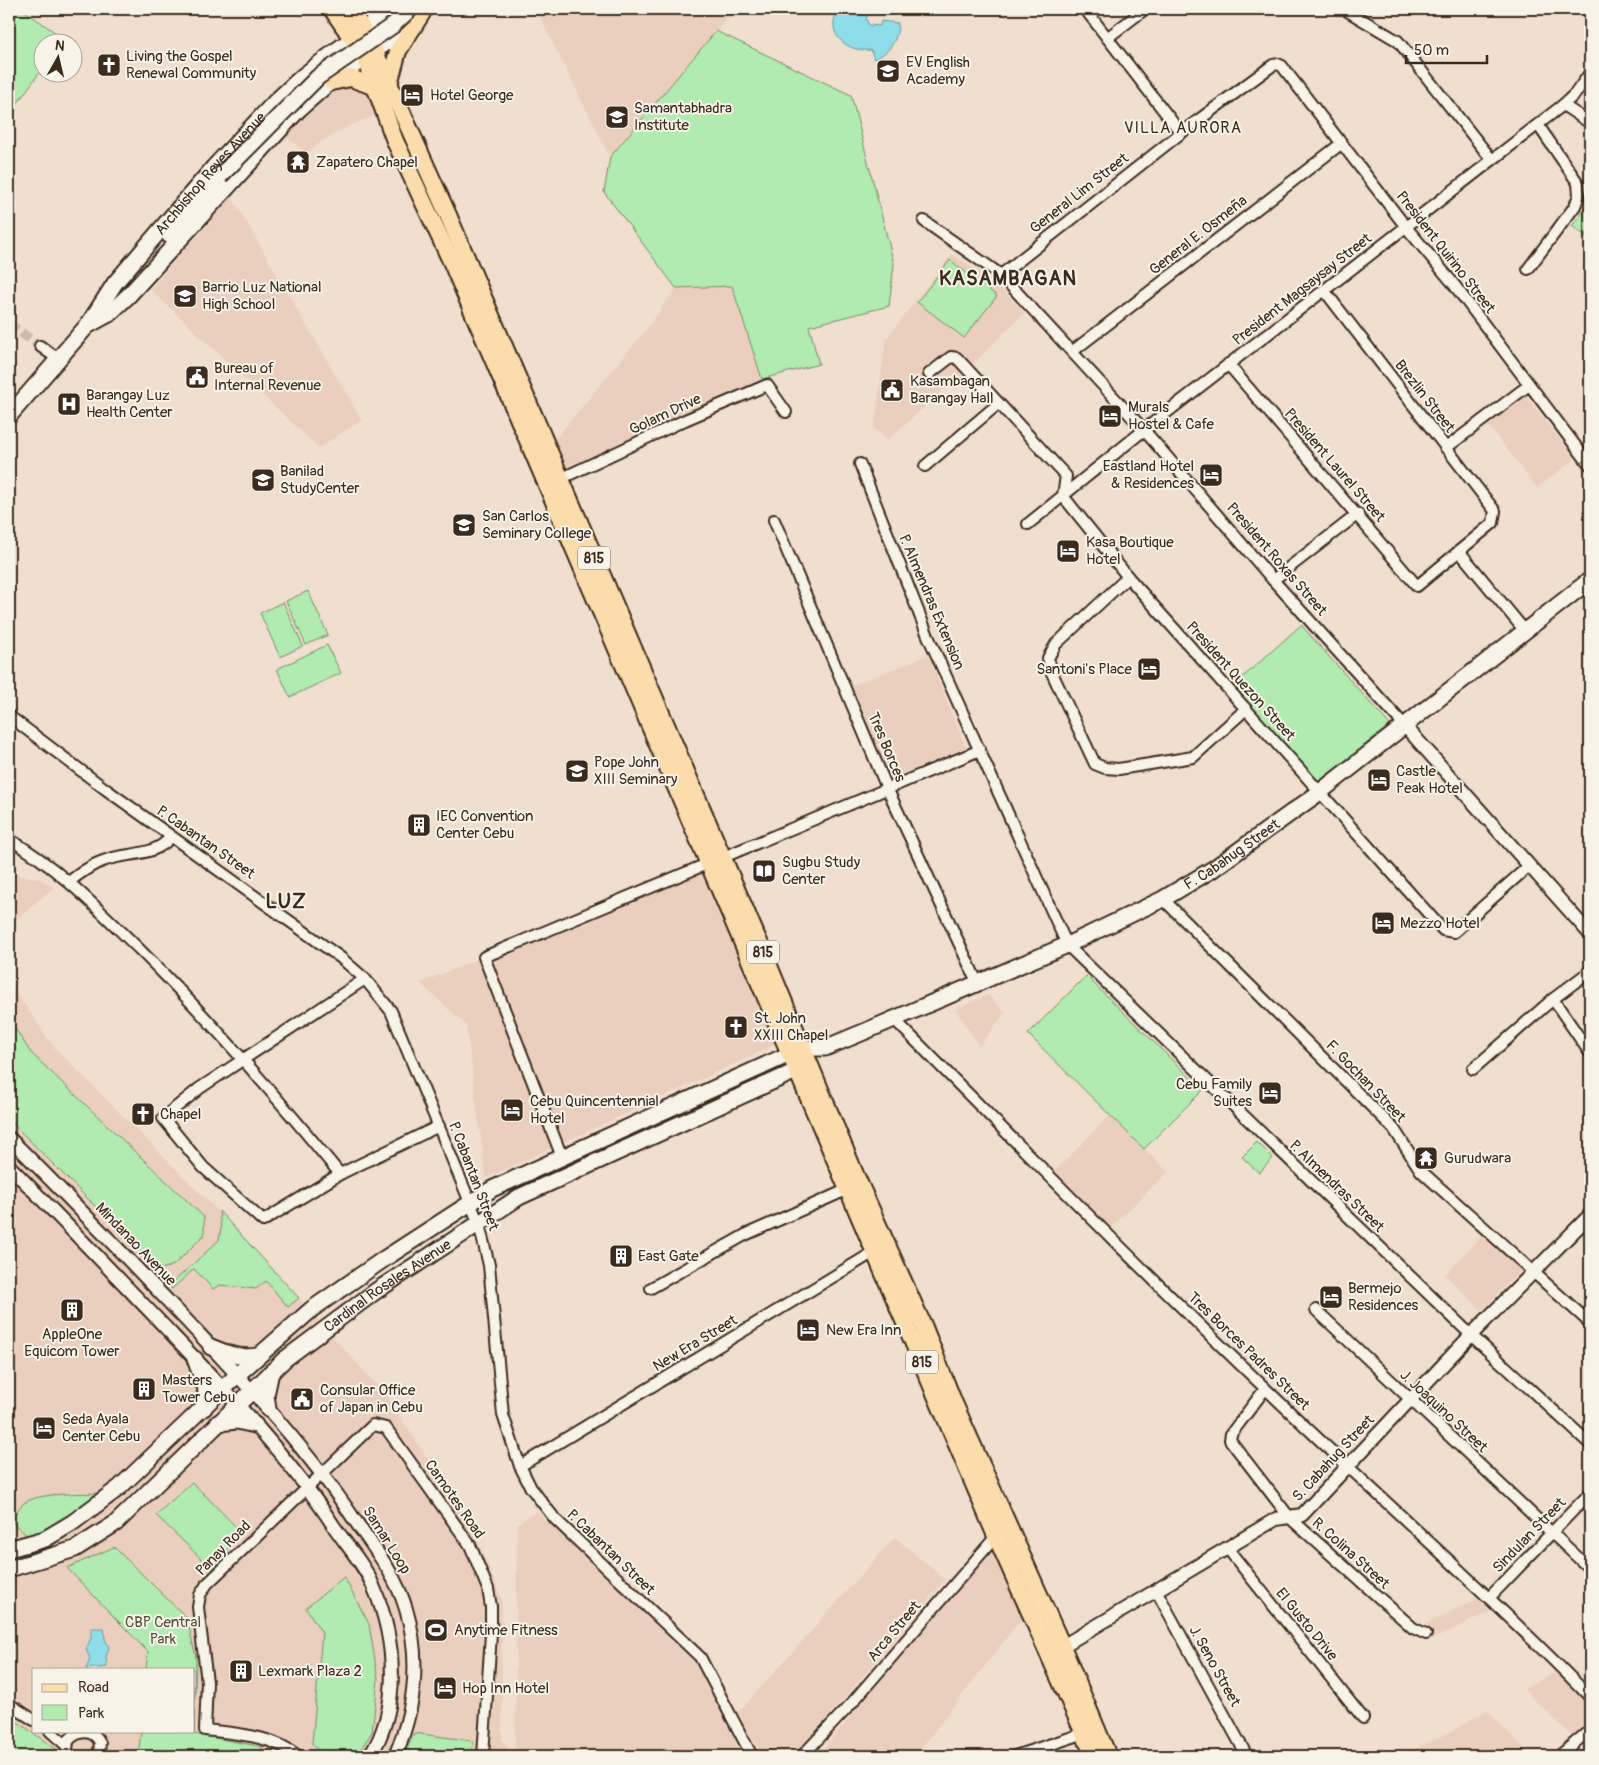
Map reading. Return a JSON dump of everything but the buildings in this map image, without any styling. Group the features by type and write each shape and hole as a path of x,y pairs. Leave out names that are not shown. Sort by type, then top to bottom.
{"main road":[{"name":"815","path":"332,9 357,33 369,54 382,85 395,141 553,482 716,860 881,1248 996,1536 1056,1650 1108,1756"},
{"name":"815","path":"343,9 357,20 357,33"},
{"name":"Archbishop Reyes Avenue","path":"87,326 115,283 214,167 276,100 307,72 391,9"},
{"name":"Archbishop Reyes Avenue","path":"87,326 109,314 130,295 298,109 327,84 369,54 419,10"},
{"name":"Archbishop Reyes Avenue","path":"9,416 87,326 129,282 220,176 318,77 392,26 419,10"},
{"path":"307,72 319,74 327,84 356,79 382,85 419,10"},
{"name":"F. Cabahug Street","path":"797,1050 825,1048 894,1020 1067,945 1163,899 1213,869 1320,792 1590,580"},
{"name":"F. Cabahug Street","path":"804,1067 825,1048"},
{"name":"Cardinal Rosales Avenue","path":"9,1549 44,1539 67,1528 120,1487 237,1375 328,1297 501,1184 797,1050"},
{"name":"Cardinal Rosales Avenue","path":"9,1569 75,1549 102,1533 173,1470 271,1371 327,1325 519,1197 804,1067"},
{"name":"815","path":"881,1248 923,1326 1008,1524 1094,1756"},
{"path":"211,1347 230,1355 246,1358 258,1356"},
{"path":"195,1359 206,1389 204,1408"},
{"path":"268,1409 266,1395 271,1371"},
{"path":"218,1424 237,1421 255,1425"}],"street":[{"path":"1086,9 1181,133"},
{"path":"1108,38 1145,9"},
{"path":"1344,9 1398,41 1492,160"},
{"name":"President Quirino Street","path":"1273,65 1278,64 1282,66 1406,227 1452,282 1590,465"},
{"name":"General Lim Street","path":"1001,275 1181,133 1273,65"},
{"name":"President Magsaysay Street","path":"1028,524 1228,364 1563,105 1575,94 1590,74"},
{"path":"1563,105 1590,123"},
{"path":"1528,269 1575,206 1579,195 1578,183 1538,125"},
{"name":"General E. Osmeña","path":"1073,351 1342,143"},
{"name":"President Roxas Street","path":"924,221 1001,275 1073,351 1144,430 1272,580 1590,934"},
{"name":"Brezlin Street","path":"1324,290 1495,511 1493,522 1459,551"},
{"path":"40,346 58,359"},
{"path":"928,374 951,357 957,358 1066,476 1063,496"},
{"name":"President Laurel Street","path":"1228,364 1418,586 1459,551"},
{"name":"Golam Drive","path":"553,482 685,420 767,385 786,412"},
{"path":"1446,448 1529,385"},
{"path":"925,466 998,404"},
{"name":"P. Almendras Extension","path":"860,464 922,621 1067,945"},
{"name":"President Quezon Street","path":"1063,496 1128,577 1443,930 1454,932 1529,866"},
{"path":"1272,580 1358,514"},
{"name":"Tres Borces","path":"774,520 887,788 978,984"},
{"path":"1459,551 1525,632"},
{"path":"1128,577 1056,644 1048,658 1052,673 1094,764 1104,768 1119,769 1192,757 1246,709"},
{"name":"P. Cabantan Street","path":"9,716 171,837 341,958 365,979 391,1011 472,1203 479,1224 489,1265 503,1415 520,1466 530,1488 555,1519 700,1657 752,1756"},
{"path":"562,1157 484,957 980,750"},
{"path":"69,882 96,864 163,847 171,837"},
{"path":"9,840 69,882 189,997 340,1174"},
{"name":"F. Gochan Street","path":"1163,899 1394,1129 1421,1171 1590,1323"},
{"name":"P. Almendras Street","path":"1067,945 1471,1335 1590,1444"},
{"path":"1473,1069 1553,999 1590,971"},
{"path":"365,979 200,1088 163,1118 203,1167 263,1221 340,1174 439,1126"},
{"path":"1553,999 1590,1053"},
{"name":"Tres Borces Padres Street","path":"894,1020 1067,1194 1266,1389 1348,1468 1489,1598 1590,1698"},
{"name":"Mindanao Avenue","path":"9,1138 56,1184 237,1375"},
{"path":"9,1166 74,1231 224,1389 308,1486 374,1587 388,1629 392,1669 386,1722 370,1756"},
{"path":"651,1288 745,1235 854,1186"},
{"name":"S. Cabahug Street","path":"1056,1650 1276,1519 1302,1515 1533,1270 1590,1215"},
{"name":"New Era Street","path":"520,1466 881,1248"},
{"name":"J. Joaquino Street","path":"1316,1310 1590,1569"},
{"name":"Samar Loop","path":"237,1375 323,1472 392,1574 406,1608 414,1642 414,1669 406,1729 395,1756"},
{"name":"R. Colina Street","path":"1266,1389 1230,1438 1290,1518 1413,1628 1426,1634"},
{"name":"Camotes Road","path":"308,1486 373,1425 382,1426 386,1428 470,1545 488,1589 491,1607 483,1756"},
{"name":"Panay Road","path":"298,1756 285,1746 270,1741 205,1730 207,1682 198,1607 200,1595 207,1584 308,1486"},
{"name":"Sindulan Street","path":"1489,1598 1590,1493"},
{"name":"Arca Street","path":"802,1756 851,1704 1008,1524"},
{"name":"El Gusto Drive","path":"1228,1549 1363,1718"},
{"name":"J. Seno Street","path":"1156,1590 1247,1756"},
{"path":"9,1704 32,1719"},
{"path":"1559,1756 1590,1730"},
{"path":"51,1732 66,1745 70,1756"},
{"path":"66,1745 75,1734 90,1732 100,1743 95,1756"},
{"path":"1015,1756 1085,1733"}],"shaded area":[{"name":"Samantabhadra Institute","path":"536,9 735,9 610,157"},
{"path":"349,85 368,90 378,114 347,127 322,141 307,154 286,136 333,89"},
{"path":"231,196 362,420 319,448 150,289"},
{"path":"952,254 998,284 1024,313 972,365 887,440 874,428 886,339"},
{"path":"732,286 762,379 726,399 567,473 552,443 645,331 676,288"},
{"path":"1525,395 1575,459 1537,488 1487,424"},
{"path":"928,655 966,748 902,774 884,766 851,686"},
{"path":"703,866 775,1034 774,1043 767,1049 486,1178 466,1025 420,983"},
{"path":"9,874 38,878 54,887 13,923 13,954 9,971"},
{"path":"9,982 53,1046 241,1234 390,1400 472,1528 502,1599 502,1740 508,1747 507,1756 9,1756"},
{"path":"988,995 1005,1013 979,1046 955,1009"},
{"path":"1110,1115 1168,1172 1110,1228 1054,1172"},
{"path":"1481,1236 1521,1270 1482,1310 1445,1275"},
{"path":"537,1511 698,1666 743,1756 527,1756 515,1748 517,1524"},
{"path":"895,1537 945,1580 795,1756 762,1756 738,1713"},
{"path":"994,1548 1026,1613 915,1756 817,1756"},
{"path":"1481,1597 1489,1612 1429,1641 1422,1626"},
{"path":"1559,1670 1590,1704 1590,1725 1574,1738 1524,1689"},
{"path":"1487,1710 1531,1756 1400,1756 1454,1730"}],"green space":[{"path":"9,9 22,9 55,32 32,32 33,82 9,115"},
{"path":"716,31 851,95 894,264 889,306 809,326 819,364 762,379 732,286 676,288 604,192 610,157"},
{"path":"1590,202 1590,239 1572,226"},
{"path":"950,260 997,296 964,338 917,302"},
{"path":"308,591 328,635 306,645 286,601"},
{"path":"283,602 303,646 280,657 260,613"},
{"path":"1301,625 1390,725 1318,782 1233,686"},
{"path":"327,645 341,673 290,697 277,669"},
{"path":"1086,976 1203,1090 1144,1149 1028,1034"},
{"path":"9,1019 31,1053 204,1217 204,1235 174,1265 159,1270 9,1120"},
{"path":"1257,1142 1273,1158 1259,1173 1242,1157"},
{"path":"219,1211 299,1298 288,1307 266,1281 256,1289 219,1285 213,1289 194,1269 172,1289 169,1286 219,1240 221,1229"},
{"path":"192,1482 241,1532 212,1569 156,1515"},
{"path":"102,1493 57,1526 30,1538 13,1523 20,1507 31,1499 61,1494"},
{"name":"CBP Central Park","path":"114,1547 187,1618 196,1658 195,1696 195,1668 146,1668 148,1652 67,1568"},
{"path":"344,1577 369,1624 378,1679 372,1732 356,1756 325,1756 312,1744 322,1633 306,1608"},
{"path":"9,1716 66,1756 9,1756"},
{"name":"CBP Central Park","path":"141,1732 194,1732 194,1734 263,1747 257,1756 138,1756"},
{"path":"414,1733 473,1741 472,1756 404,1756"}],"water":[{"path":"839,9 867,9 869,13 866,19 869,25 880,26 881,21 898,23 895,40 892,45 874,59 871,50 862,50 846,45 840,40 834,26"},
{"path":"91,1628 104,1628 105,1639 109,1647 106,1657 107,1667 86,1668 90,1659 86,1649 91,1638"}],"tunnel":[{"path":"9,324 40,346"}],"place":[{"name":"Living the Gospel Renewal Community","path":"109,65"},
{"name":"EV English Academy","path":"888,71"},
{"name":"Hotel George","path":"412,95"},
{"name":"Samantabhadra Institute","path":"617,117"},
{"name":"Zapatero Chapel","path":"298,162"},
{"name":"Barrio Luz National High School","path":"185,296"},
{"name":"Bureau of Internal Revenue","path":"197,377"},
{"name":"Kasambagan Barangay Hall","path":"892,390"},
{"name":"Barangay Luz Health Center","path":"69,404"},
{"name":"Murals Hostel & Cafe","path":"1110,416"},
{"name":"Eastland Hotel & Residences","path":"1211,475"},
{"name":"Banilad StudyCenter","path":"263,480"},
{"name":"San Carlos Seminary College","path":"464,525"},
{"name":"Kasa Boutique Hotel","path":"1068,551"},
{"name":"Santoni's Place","path":"1149,669"},
{"name":"Pope John XIII Seminary","path":"577,771"},
{"name":"Castle Peak Hotel","path":"1379,780"},
{"name":"IEC Convention Center Cebu","path":"419,825"},
{"name":"Sugbu Study Center","path":"764,871"},
{"name":"Mezzo Hotel","path":"1383,923"},
{"name":"St. John XXIII Chapel","path":"736,1027"},
{"name":"Cebu Family Suites","path":"1270,1093"},
{"name":"Cebu Quincentennial Hotel","path":"512,1110"},
{"name":"Chapel","path":"143,1114"},
{"name":"Gurudwara","path":"1426,1158"},
{"name":"East Gate","path":"621,1256"},
{"name":"Bermejo Residences","path":"1331,1297"},
{"name":"AppleOne Equicom Tower","path":"72,1310"},
{"name":"New Era Inn","path":"808,1330"},
{"name":"Masters Tower Cebu","path":"144,1389"},
{"name":"Consular Office of Japan in Cebu","path":"302,1399"},
{"name":"Seda Ayala Center Cebu","path":"44,1428"},
{"name":"Anytime Fitness","path":"436,1630"},
{"name":"Lexmark Plaza 2","path":"241,1671"},
{"name":"Hop Inn Hotel","path":"445,1688"}],"district":[{"name":"VILLA AURORA","path":"1183,127"},
{"name":"KASAMBAGAN","path":"1008,278"},
{"name":"LUZ","path":"286,901"}]}
